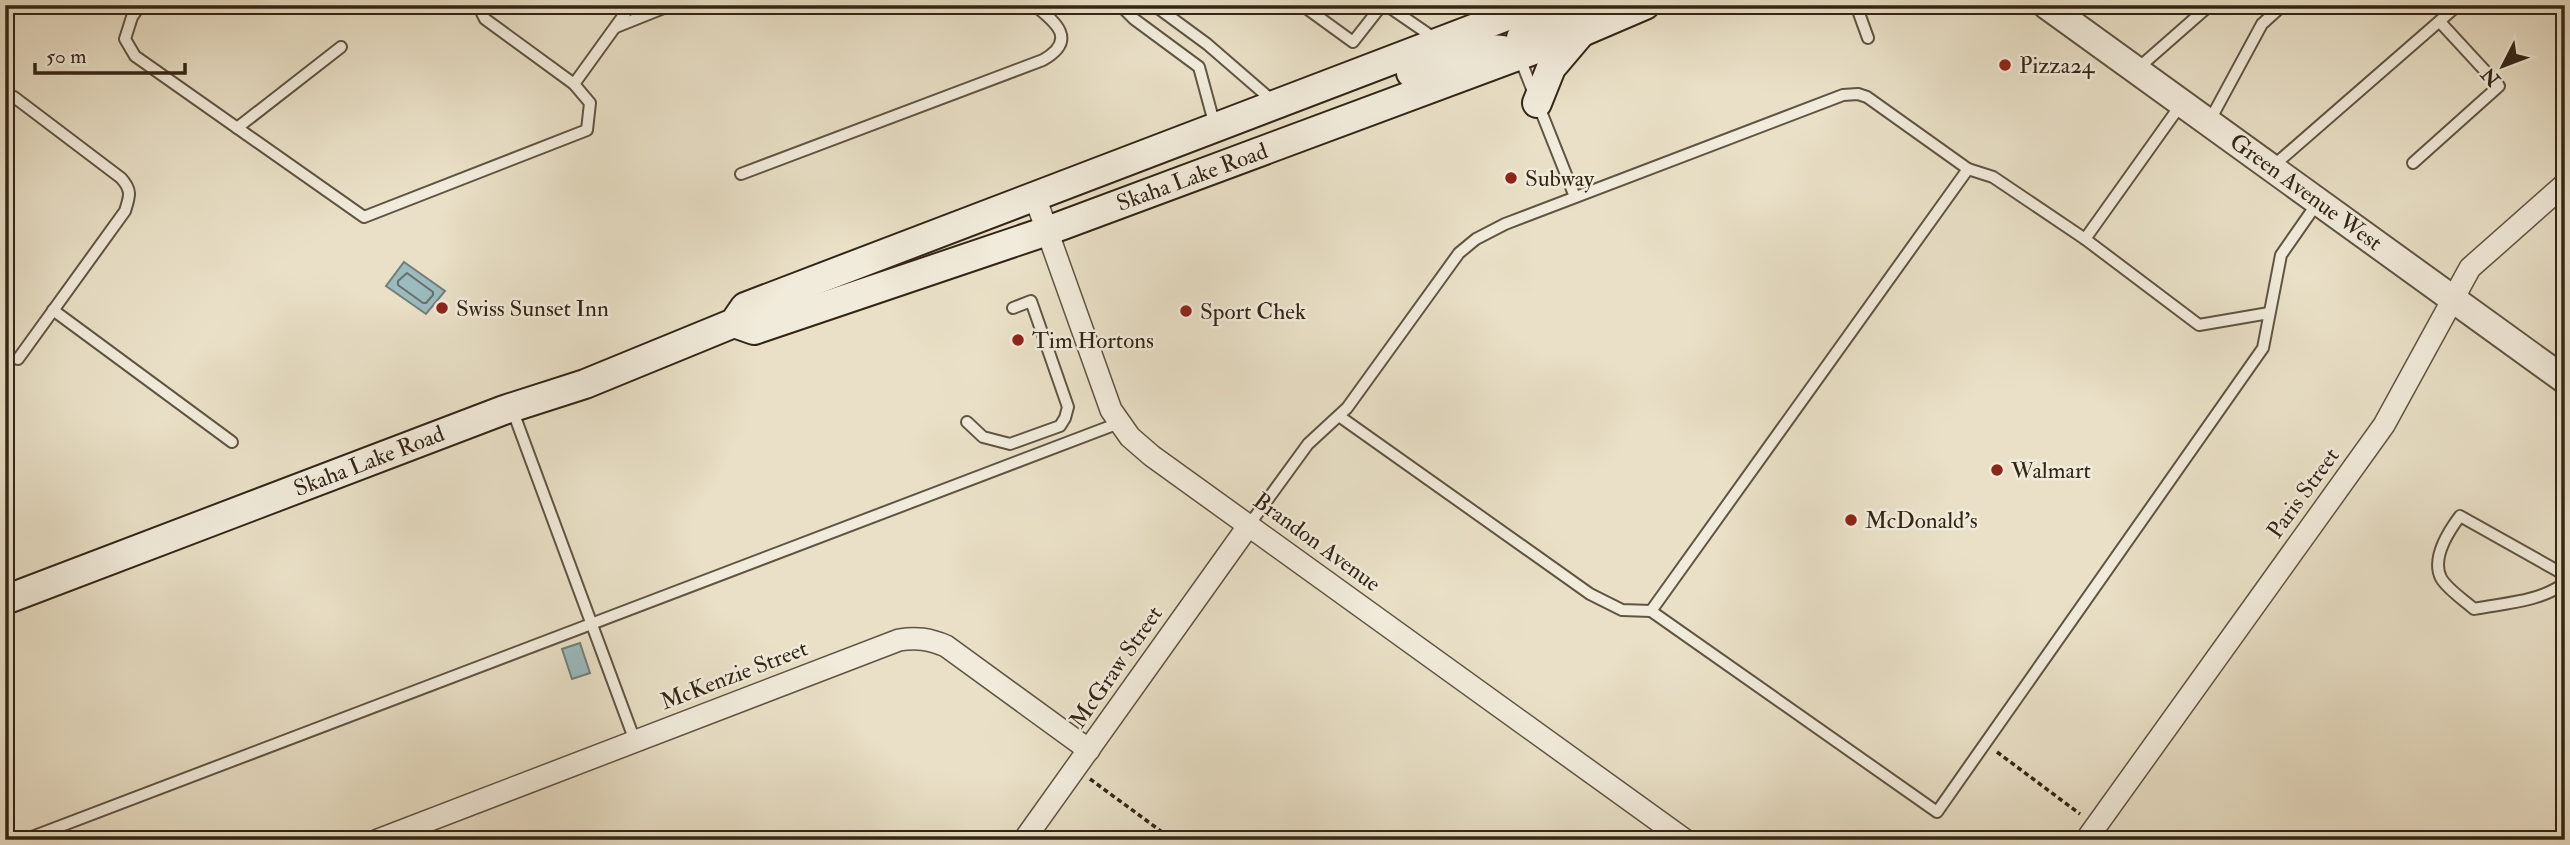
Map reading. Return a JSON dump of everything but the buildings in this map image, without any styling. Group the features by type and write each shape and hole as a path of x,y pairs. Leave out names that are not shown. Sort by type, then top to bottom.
{"main road":[{"path":"1283,102 1341,99 1466,53 1497,48 1519,55 1521,38 1532,28 1591,5"},
{"name":"Skaha Lake Road","path":"734,323 754,330 1047,231 1582,32 1645,5"},
{"name":"Skaha Lake Road","path":"5,600 512,408 585,384 734,323 745,307 1439,42 1524,7"},
{"path":"1537,103 1551,68 1582,32"}],"street":[{"name":"Green Avenue West","path":"2046,5 2565,380"},
{"name":"Paris Street","path":"2091,833 2384,425 2470,268 2565,184"},
{"name":"Brandon Avenue","path":"1035,197 1098,380 1111,410 1130,437 1152,456 1685,840"},
{"name":"McGraw Street","path":"1024,840 1249,525"},
{"name":"McKenzie Street","path":"378,840 899,640 914,638 928,639 946,646 1089,750"}],"lane":[{"path":"140,5 132,17 125,39 135,56 364,217 587,130 590,103 574,84 485,19 478,5"},
{"path":"574,84 631,5"},
{"path":"615,27 671,5"},
{"path":"741,174 1056,53 1061,44 1061,33 1055,21 1034,5"},
{"path":"1120,5 1134,19 1199,67 1216,127"},
{"path":"1154,5 1283,102"},
{"path":"1302,5 1353,42 1384,5 1439,42"},
{"path":"1856,5 1868,38"},
{"path":"2136,70 2210,5"},
{"path":"2208,122 2262,24 2283,5"},
{"path":"2272,167 2458,5"},
{"path":"2413,163 2499,86 2440,22"},
{"path":"237,128 341,47"},
{"path":"1519,55 1575,197"},
{"path":"1249,525 1308,444 1347,408 1460,253 1476,239 1504,224 1851,94 1867,97 1968,169 1993,177 2085,239 2199,325 2269,313"},
{"path":"5,100 14,97 130,187 125,211 18,359"},
{"path":"2085,239 2182,103"},
{"path":"1651,611 1968,169"},
{"path":"1339,416 1590,594 1622,610 1651,611 1937,813 2263,348 2281,255 2319,201"},
{"path":"967,422 983,437 1010,444 1060,426 1065,418 1068,407 1031,301 1013,308"},
{"path":"53,310 232,442"},
{"path":"512,408 635,741"},
{"path":"24,840 1119,423"},
{"path":"2565,575 2460,516 2446,533 2437,565 2442,580 2474,609 2537,597 2551,593 2565,583"}],"path":[{"path":"1986,745 2091,833"},
{"path":"1076,768 1173,840"}],"water":[{"path":"404,262 445,291 426,314 386,286"},
{"path":"580,643 590,673 572,679 562,649"}],"place":[{"name":"Pizza24","path":"2005,65"},
{"name":"Subway","path":"1511,178"},
{"name":"Swiss Sunset Inn","path":"442,308"},
{"name":"Sport Chek","path":"1186,311"},
{"name":"Tim Hortons","path":"1018,340"},
{"name":"Walmart","path":"1997,470"},
{"name":"McDonald's","path":"1851,520"}]}
